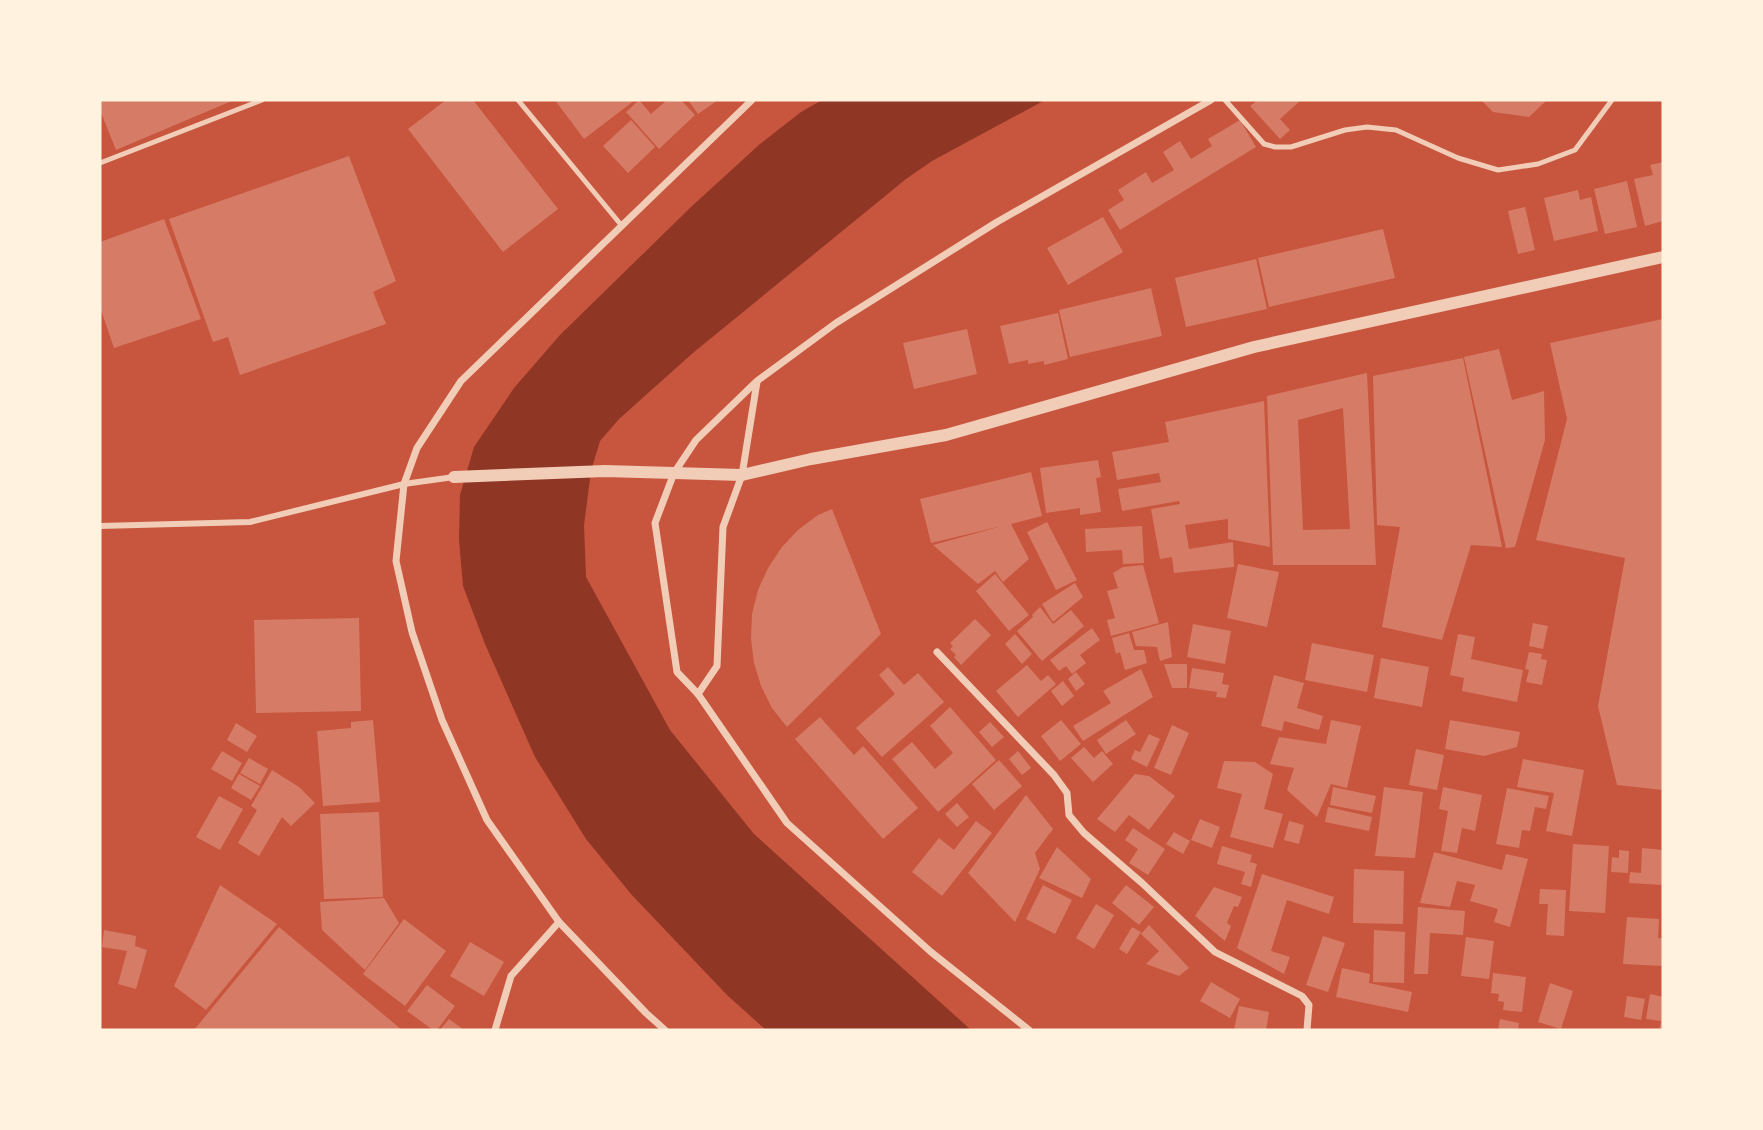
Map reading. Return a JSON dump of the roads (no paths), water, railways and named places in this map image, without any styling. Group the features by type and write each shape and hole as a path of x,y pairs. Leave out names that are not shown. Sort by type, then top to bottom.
{"street":[{"path":"665,1030 559,922 487,820 442,720 412,632 396,561 404,484 416,448 461,381 752,100"},
{"path":"1029,1030 930,952 787,823 698,694 677,671 655,523 674,473 696,440 757,381 836,323 997,222 1211,100"},
{"path":"100,526 250,522 404,484 454,477 605,471 742,475 811,458 946,435 1254,347 1663,257"},
{"path":"698,694 717,666 723,527 742,475 757,381"},
{"path":"937,652 1054,775 1067,793 1069,815 1084,833 1215,952 1302,996 1309,1005 1307,1030"},
{"path":"495,1030 511,976 559,922"}],"lane":[{"path":"100,163 262,100"},
{"path":"518,100 622,226"},
{"path":"1225,100 1264,144 1275,147 1291,147 1345,130 1367,127 1396,130 1458,158 1498,170 1538,164 1575,150 1612,100"}]}
